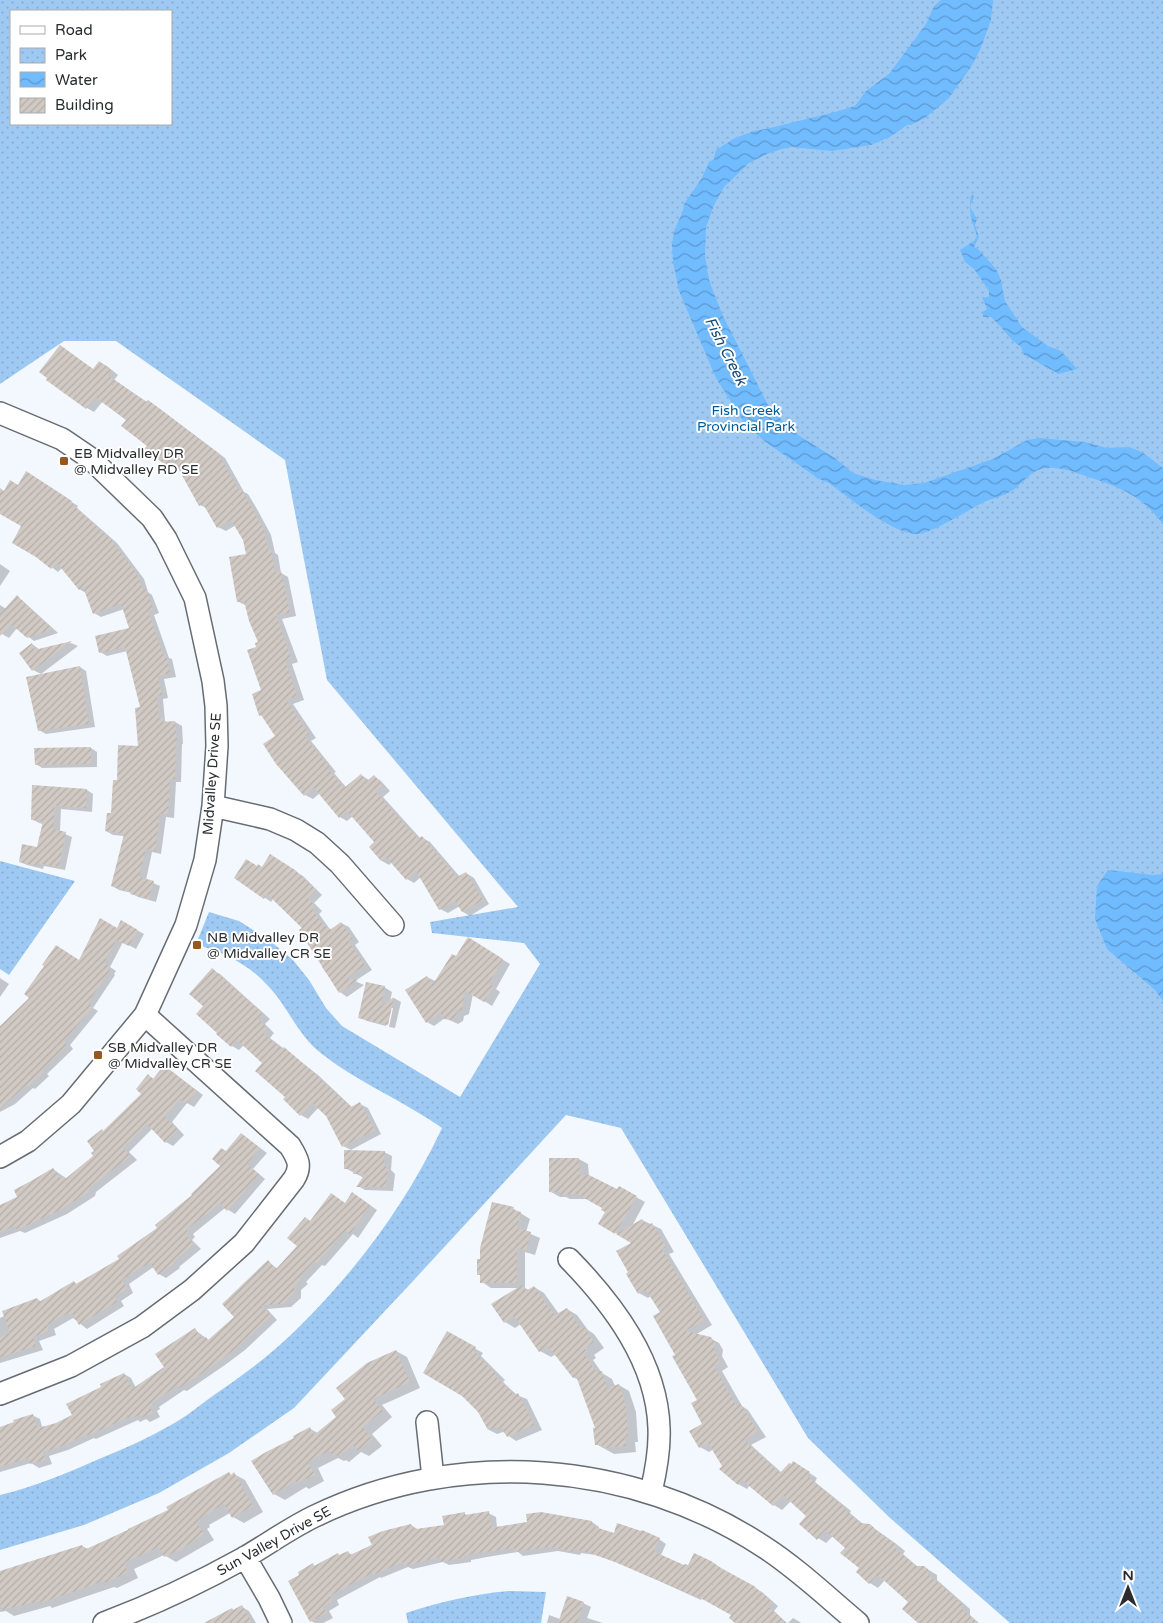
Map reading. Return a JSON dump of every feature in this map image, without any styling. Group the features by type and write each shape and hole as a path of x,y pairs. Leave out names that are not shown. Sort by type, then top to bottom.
{"street":[{"name":"Midvalley Drive SE","path":"0,1157 28,1141 71,1104 145,1015 186,925 205,860 213,806 217,746 213,682 195,598 166,539 152,518 90,458 62,439 1,416"},
{"path":"213,806 270,819 296,830 316,843 340,864 393,925"},
{"path":"0,1394 71,1366 108,1346 142,1327 192,1290 244,1243 299,1171 296,1156 290,1146 145,1015"},
{"path":"568,1259 595,1286 616,1314 632,1340 650,1379 659,1425 656,1468 651,1492"},
{"path":"427,1422 433,1478"},
{"name":"Sun Valley Drive SE","path":"104,1623 180,1592 246,1557 316,1516 343,1504 408,1483 433,1478 488,1472 554,1473 587,1477 651,1492 682,1504 714,1518 765,1547 797,1571 858,1623"},
{"path":"246,1557 281,1623"}],"green space":[{"name":"Fish Creek Provincial Park","path":"0,0 1163,0 1163,1623 1010,1623 889,1517 808,1438 621,1128 566,1115 294,1408 229,1453 159,1493 84,1525 0,1550 0,1495 63,1474 127,1447 177,1422 267,1356 287,1338 319,1307 360,1260 413,1183 442,1128 351,1074 322,1054 300,1031 277,996 254,972 227,956 196,944 209,912 239,921 269,940 293,960 309,980 326,1008 342,1026 460,1097 540,964 524,943 432,933 430,922 518,907 327,680 285,460 116,341 64,341 0,384"},
{"path":"0,861 75,881 9,975 0,969"},
{"path":"509,1591 546,1592 541,1623 408,1623 406,1613 431,1605 482,1594"}],"water":[{"name":"Fish Creek","path":"941,0 993,0 991,20 980,50 971,67 949,98 925,118 907,125 890,137 871,145 832,151 791,147 782,149 749,163 724,187 714,205 706,227 705,256 709,280 722,314 770,409 798,435 835,458 853,473 875,480 904,485 924,483 993,459 1027,440 1040,438 1084,442 1107,448 1129,447 1142,452 1163,468 1163,524 1141,501 1125,491 1078,473 1053,468 1041,469 1032,473 1009,492 982,503 932,530 917,534 896,528 871,514 829,483 819,479 764,441 743,421 716,378 679,291 673,262 672,245 674,231 684,204 702,178 709,162 714,159 716,150 735,138 754,131 855,106 866,91 889,74 926,24 934,6"},
{"path":"973,195 974,198 970,207"},
{"path":"970,207 977,219 975,225 979,237 974,247 996,269 1001,280 1005,301 1022,327 1048,346 1061,351 1077,369 1058,374 1024,355 1021,347 991,317 983,317 983,312 987,309 982,297 989,298 989,291 974,269 965,262 960,250 974,241 977,236"},
{"path":"1108,870 1153,875 1163,874 1163,1001 1155,990 1107,949 1095,919 1097,886"}],"building":[{"path":"60,345 93,369 99,361 111,370 108,375 146,402 148,400 217,452 264,530 268,550 271,549 275,572 281,571 290,613 276,615 291,658 285,660 297,696 286,700 309,734 305,737 330,767 328,769 344,788 361,774 367,781 374,775 383,786 376,792 418,839 422,836 457,877 466,872 483,900 462,912 455,901 439,910 416,871 406,880 386,857 381,861 369,847 374,842 347,811 339,818 314,788 304,796 276,764 263,744 275,736 261,715 259,716 252,694 261,690 247,650 256,647 255,643 258,642 249,621 244,601 237,602 229,557 246,554 243,540 231,520 217,528 203,504 199,506 173,459 167,466 144,449 147,446 121,426 126,420 95,397 86,409 46,380 47,378 39,372"},
{"path":"26,471 72,501 71,503 110,538 137,574 143,590 146,589 153,609 148,611 163,655 166,654 170,673 158,676 162,695 157,696 159,718 163,718 163,722 175,721 177,740 175,779 170,779 168,815 160,814 155,851 146,849 139,877 154,881 149,899 111,886 124,834 105,831 107,813 111,813 113,780 117,780 118,745 138,746 135,708 140,707 125,647 99,653 95,636 129,628 121,604 93,614 83,587 79,590 57,563 51,569 36,557 12,543 21,526 0,514 0,488 4,491 10,480 18,485"},
{"path":"17,595 53,629 27,638 11,624 0,636 0,614"},
{"path":"72,641 32,671 19,653 32,643 34,650"},
{"path":"80,666 89,724 38,731 26,677"},
{"path":"91,747 91,764 35,765 34,748"},
{"path":"32,785 87,789 86,808 55,806 53,829 66,832 59,867 37,863 37,866 19,862 22,844 37,847 43,821 31,820"},
{"path":"270,854 295,870 316,890 308,898 315,906 312,909 325,927 327,926 330,930 341,922 353,938 348,941 365,965 346,978 358,980 339,993 299,930 302,928 267,894 264,899 234,878 246,859 262,867"},
{"path":"100,918 117,928 121,920 138,930 129,946 116,940 104,963 110,967 108,970 110,970 88,1003 93,1007 64,1041 68,1045 42,1070 44,1072 28,1087 26,1085 0,1109 0,1026 29,998 24,994 56,945 79,960"},
{"path":"468,937 503,959 489,984 494,986 484,1002 465,991 462,1010 457,1012 456,1017 450,1020 444,1019 440,1013 426,1023 405,990 427,976 433,984 452,954 456,956"},
{"path":"212,968 263,1014 258,1019 267,1028 263,1033 282,1049 284,1047 351,1107 360,1102 375,1130 342,1147 326,1116 312,1103 300,1116 283,1099 285,1097 255,1071 262,1063 237,1040 231,1047 216,1034 196,1014 203,1006 189,994"},
{"path":"366,982 385,986 381,1006 394,997 388,1025 358,1018"},
{"path":"164,1065 197,1091 186,1104 180,1099 165,1117 178,1130 165,1143 147,1124 123,1148 131,1156 89,1188 88,1192 60,1210 17,1230 15,1226 0,1232 0,1205 17,1197 14,1190 53,1168 60,1178 63,1176 65,1179 93,1156 91,1153 94,1151 87,1141 102,1129 103,1131 141,1094 136,1089 148,1074 153,1079"},
{"path":"241,1133 260,1148 247,1164 259,1174 227,1211 219,1203 208,1214 186,1230 189,1232 186,1235 194,1244 173,1262 174,1264 158,1275 150,1263 145,1265 122,1280 127,1289 114,1296 117,1302 79,1325 72,1314 68,1316 66,1314 47,1325 49,1331 33,1337 36,1346 0,1357 0,1337 10,1333 2,1311 37,1298 39,1302 74,1281 76,1284 119,1259 117,1256 157,1228 155,1225 192,1195 220,1166 212,1159 221,1148 226,1151"},
{"path":"344,1150 385,1151 384,1164 388,1169 386,1187 356,1187 365,1174 353,1174 353,1169 344,1169"},
{"path":"549,1158 579,1158 580,1175 589,1175 617,1189 619,1186 637,1196 615,1234 598,1224 605,1212 601,1210 602,1208 577,1194 560,1195 560,1192 549,1192"},
{"path":"352,1192 370,1205 350,1234 345,1231 317,1263 314,1261 294,1286 294,1293 283,1304 261,1305 271,1316 238,1347 204,1372 179,1388 177,1386 152,1403 153,1405 150,1407 153,1413 141,1418 140,1415 124,1419 88,1436 87,1434 60,1447 43,1452 45,1460 30,1464 28,1458 0,1467 0,1427 14,1422 13,1420 33,1414 37,1427 56,1423 72,1415 66,1404 101,1387 100,1384 124,1373 132,1389 164,1367 155,1354 195,1328 202,1339 206,1337 208,1340 234,1317 222,1304 268,1260 276,1269 297,1246 287,1238 305,1217 310,1221 331,1193 345,1203"},
{"path":"492,1202 514,1207 513,1210 521,1212 517,1228 531,1232 526,1251 517,1248 517,1283 480,1283 480,1275 477,1275 477,1259 480,1259 480,1248"},
{"path":"642,1219 647,1226 652,1223 666,1247 662,1249 704,1320 685,1331 711,1337 715,1344 714,1350 720,1362 714,1366 736,1405 740,1403 758,1432 744,1440 780,1473 793,1461 810,1472 807,1476 860,1523 870,1524 897,1546 895,1548 916,1566 924,1566 928,1569 928,1574 962,1604 962,1609 978,1623 918,1623 902,1609 908,1602 879,1576 878,1578 876,1576 869,1584 856,1572 859,1568 840,1553 845,1548 825,1530 817,1540 799,1524 806,1516 783,1495 773,1506 742,1480 738,1485 719,1469 722,1466 708,1443 699,1448 689,1431 702,1424 691,1403 697,1400 672,1356 675,1355 653,1316 660,1312 646,1290 638,1294 626,1274 628,1272 616,1251 631,1243 616,1234"},
{"path":"522,1285 526,1291 534,1286 555,1315 567,1308 594,1342 584,1349 587,1352 584,1354 597,1373 602,1371 607,1388 619,1384 626,1405 628,1437 625,1437 626,1446 602,1448 602,1445 595,1445 593,1428 595,1428 576,1376 573,1378 548,1346 539,1352 514,1316 504,1323 491,1304"},
{"path":"447,1331 476,1347 474,1351 497,1375 495,1376 515,1395 518,1393 534,1425 507,1437 502,1428 497,1430 496,1427 488,1430 478,1412 462,1396 423,1373"},
{"path":"396,1350 410,1382 373,1399 383,1411 363,1427 372,1439 358,1451 353,1445 338,1457 336,1454 333,1456 329,1451 308,1462 315,1475 297,1483 296,1480 273,1495 251,1461 294,1438 293,1436 310,1427 314,1435 336,1417 331,1410 345,1399 336,1388 367,1363"},
{"path":"229,1472 231,1475 234,1472 253,1506 232,1518 224,1504 199,1519 201,1521 197,1523 204,1534 180,1550 164,1557 159,1547 124,1563 128,1572 105,1583 104,1581 41,1603 40,1601 2,1610 0,1602 0,1571 82,1545 84,1550 168,1510 166,1507"},
{"path":"489,1511 491,1526 495,1527 527,1522 526,1514 541,1512 592,1521 592,1526 614,1533 617,1523 642,1530 660,1538 654,1551 657,1553 688,1565 694,1553 754,1586 772,1602 768,1606 786,1623 735,1623 729,1618 731,1615 695,1595 615,1562 573,1549 573,1552 549,1547 515,1552 514,1548 479,1553 441,1562 440,1557 404,1566 403,1562 373,1575 372,1573 330,1596 333,1601 323,1607 327,1613 310,1622 288,1581 299,1575 298,1572 313,1563 314,1566 338,1553 339,1555 348,1551 350,1555 372,1545 368,1537 383,1531 411,1524 412,1528 416,1529 444,1525 442,1516 465,1512 465,1515"},
{"path":"567,1596 584,1602 577,1623 558,1623"},
{"path":"242,1605 252,1623 204,1623 232,1608 233,1610"}],"place":[{"name":"EB Midvalley DR @ Midvalley RD SE","path":"64,461"},
{"name":"NB Midvalley DR @ Midvalley CR SE","path":"197,945"},
{"name":"SB Midvalley DR @ Midvalley CR SE","path":"98,1055"}]}
